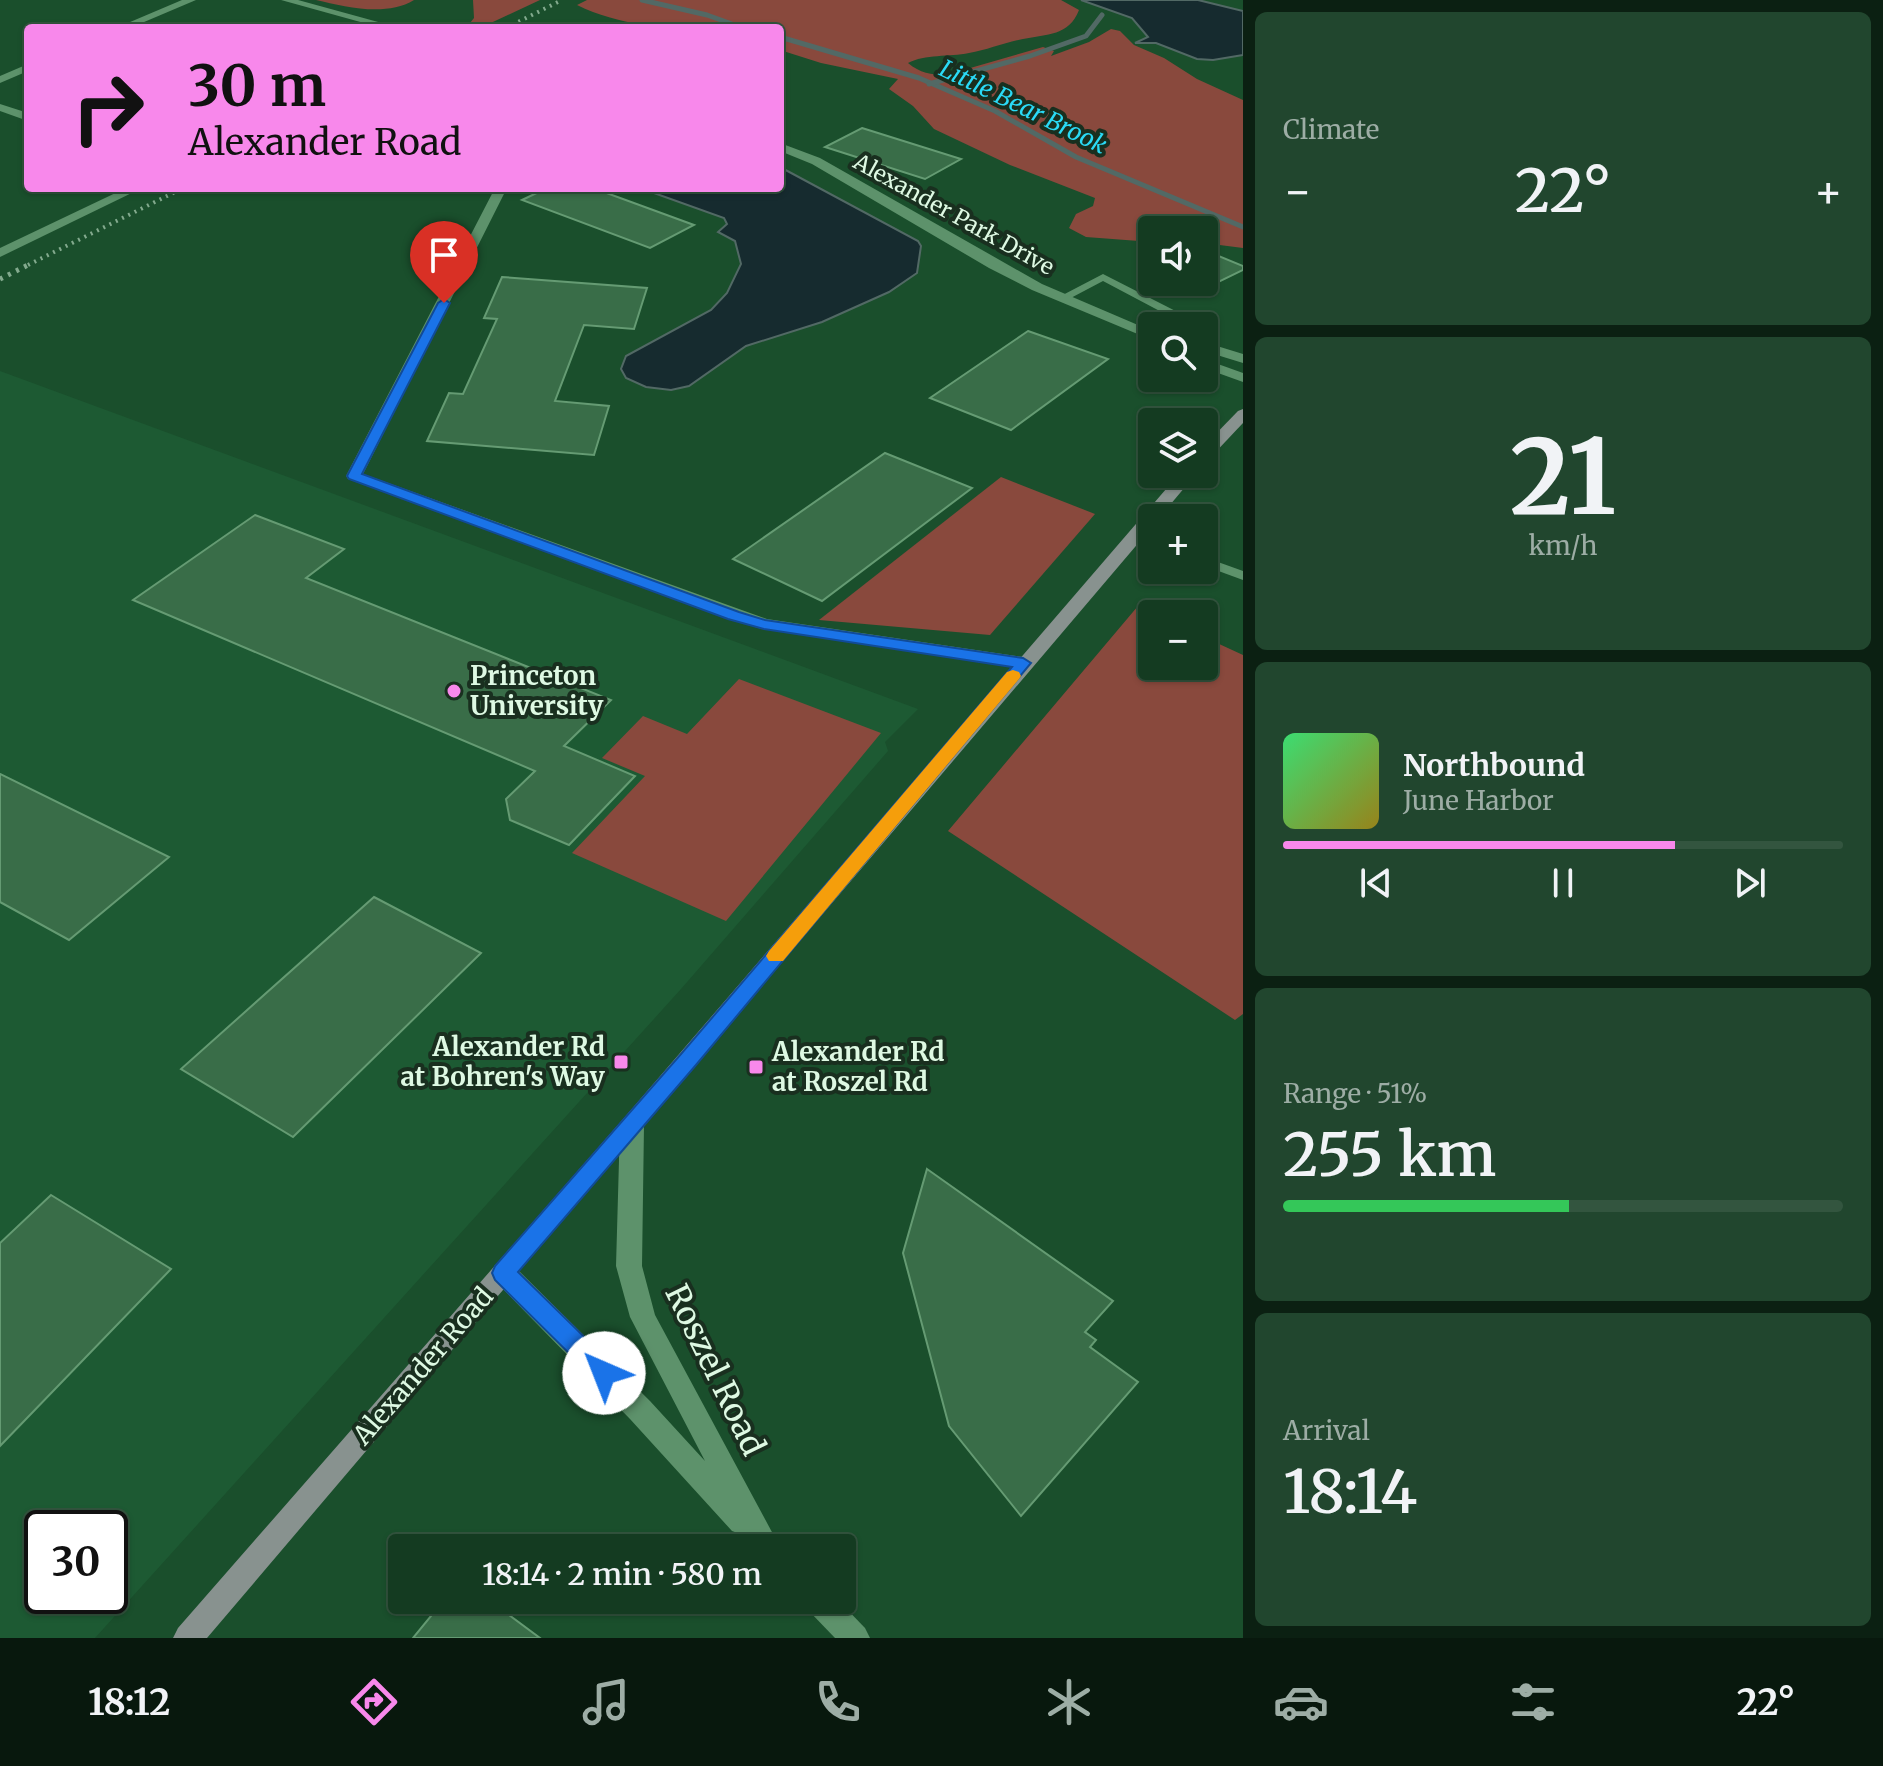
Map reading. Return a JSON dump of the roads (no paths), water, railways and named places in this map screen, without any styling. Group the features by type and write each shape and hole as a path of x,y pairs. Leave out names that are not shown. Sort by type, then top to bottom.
{"street":[{"path":"131,24 191,0"},
{"path":"286,0 379,24"},
{"path":"0,80 24,69"},
{"path":"0,107 24,116"},
{"name":"Alexander Park Drive","path":"784,149 816,161 994,265 1138,330"},
{"path":"0,253 128,192"},
{"path":"499,192 354,476 734,616 764,624 1023,663"},
{"path":"1218,348 1243,359"},
{"path":"1218,368 1243,378"},
{"path":"1218,440 1243,414"},
{"name":"Alexander Road","path":"188,1638 632,1125 1023,663 1176,488"},
{"name":"Roszel Road","path":"632,1125 629,1266 643,1317 759,1534"},
{"name":"Roszel Road","path":"504,1273 640,1410 754,1534"},
{"path":"832,1614 855,1638"}],"lane":[{"path":"1063,298 1103,277 1170,312"},
{"path":"1218,566 1243,576"}],"water":[{"path":"1081,0 1198,0 1243,11 1243,55 1197,59 1156,43 1135,43 1148,37 1132,18"},
{"path":"784,169 918,241 921,246 917,273 889,292 822,322 746,346 689,386 671,390 646,387 626,378 621,369 626,356 711,310 727,293 741,264 735,241 718,232 727,224 724,218 651,192 784,192"}],"waterway":[{"name":"Little Bear Brook","path":"642,0 732,24"},
{"path":"931,83 1030,56 1086,36 1102,15"},
{"name":"Little Bear Brook","path":"784,38 931,83"},
{"name":"Little Bear Brook","path":"931,83 995,111 1076,157 1243,227"}],"railway":[{"path":"514,24 562,0"},
{"path":"28,265 175,192"},
{"path":"28,265 32,263"},
{"path":"0,279 28,265"}],"place":[{"name":"Princeton University","path":"454,691"},
{"name":"Alexander Rd at Bohren's Way","path":"621,1062"},
{"name":"Alexander Rd at Roszel Rd","path":"756,1067"}]}
